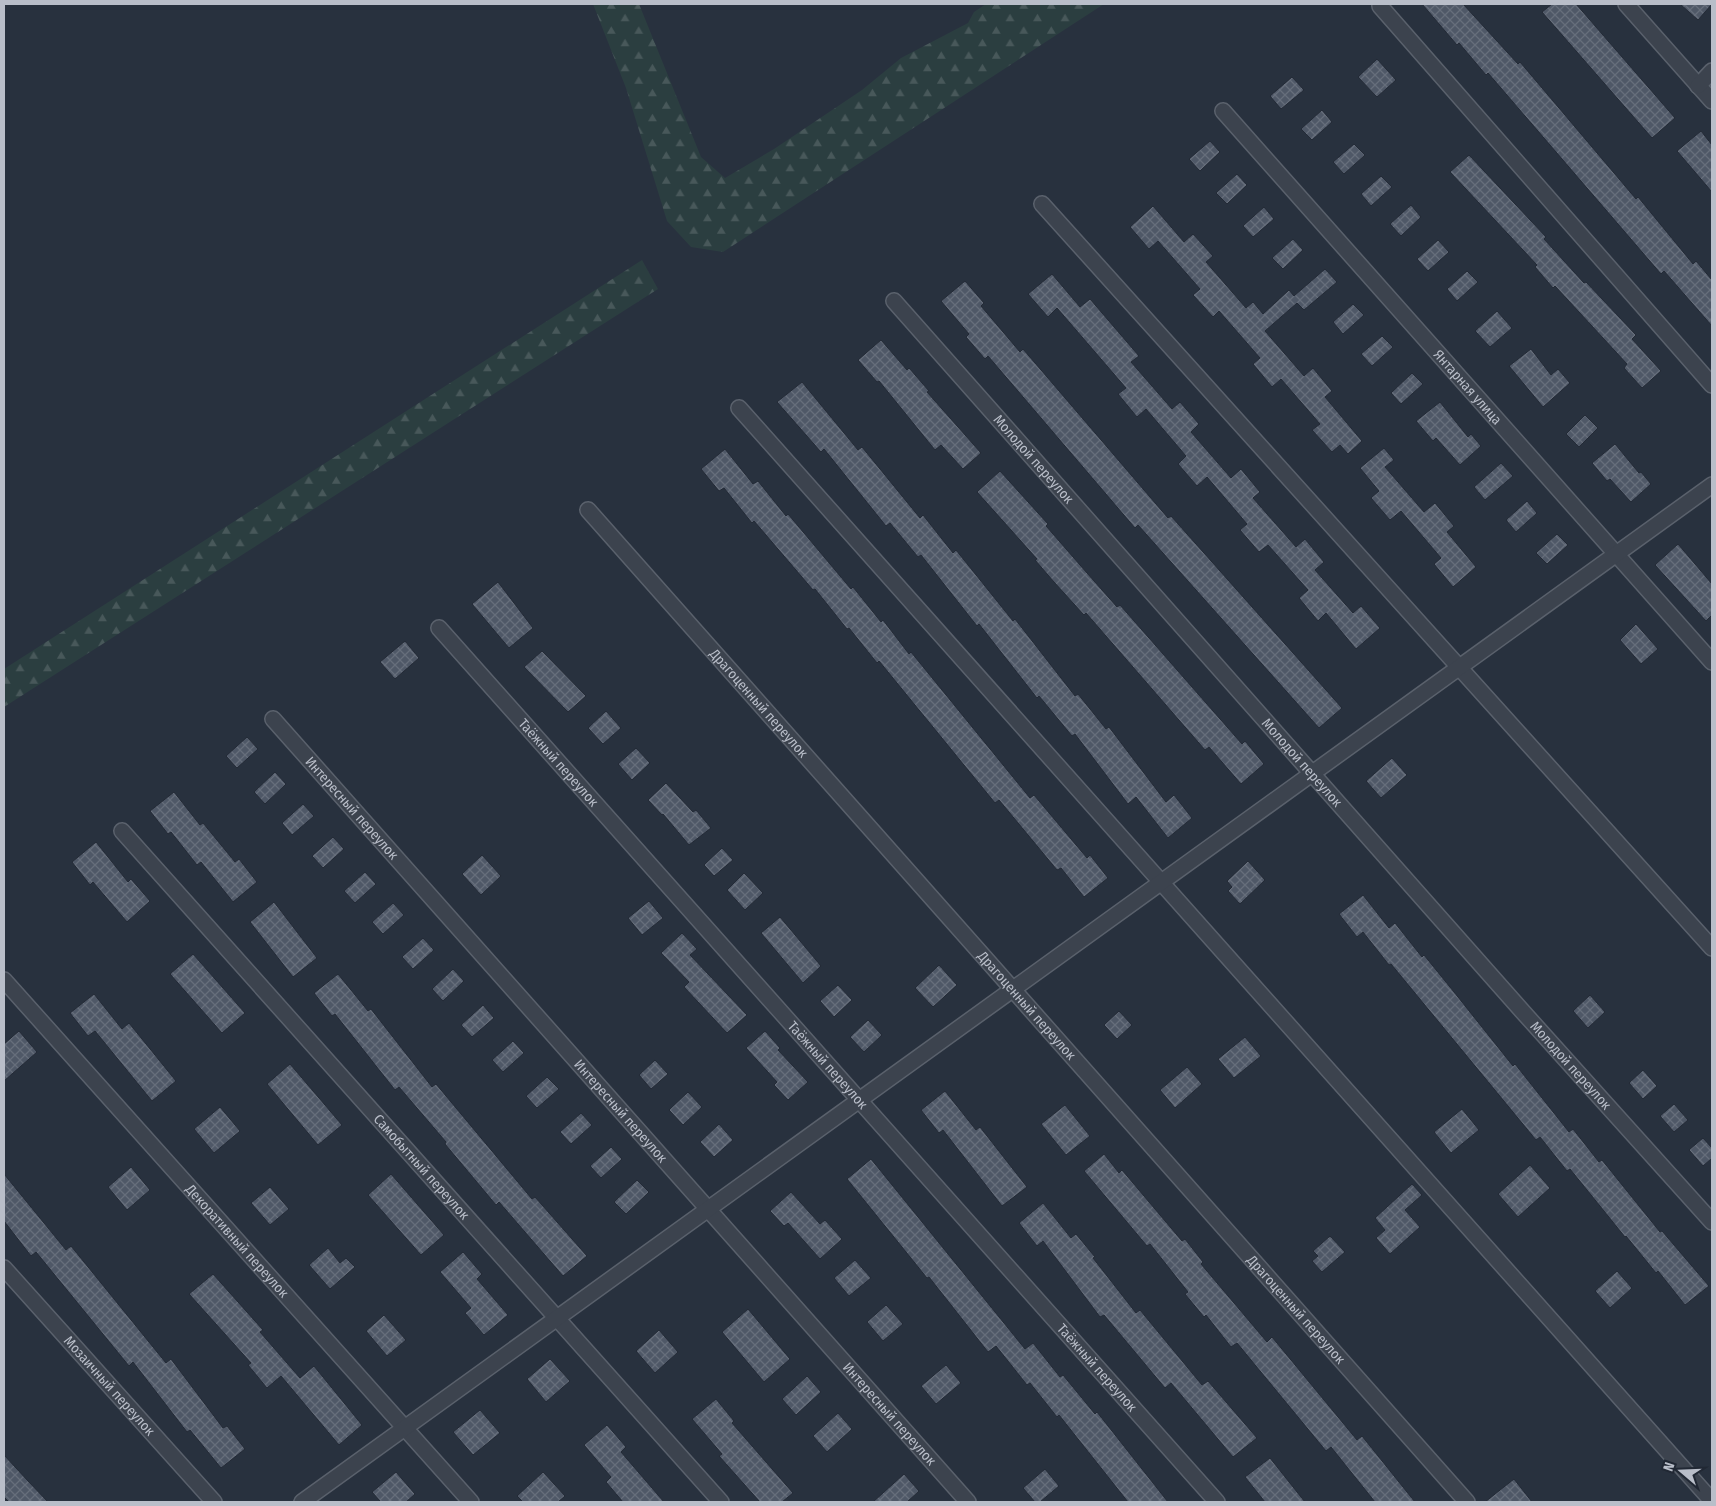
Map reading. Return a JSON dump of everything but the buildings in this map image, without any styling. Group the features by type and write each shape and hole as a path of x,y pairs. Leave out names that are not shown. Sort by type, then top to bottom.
{"street":[{"path":"1626,4 1712,101"},
{"path":"1380,6 1712,385"},
{"path":"1698,86 1712,71"},
{"name":"Янтарная улица","path":"1223,111 1712,662"},
{"path":"1042,204 1712,948"},
{"name":"Молодой переулок","path":"894,301 1312,774 1712,1222"},
{"path":"739,408 1712,1501"},
{"path":"302,1502 707,1208 860,1101 1458,666 1712,485"},
{"name":"Драгоценный переулок","path":"588,510 1467,1502"},
{"name":"Таёжный переулок","path":"439,628 1217,1502"},
{"name":"Интересный переулок","path":"272,719 968,1502"},
{"name":"Самобытный переулок","path":"122,831 721,1502"},
{"name":"Декоративный переулок","path":"4,980 471,1502"},
{"name":"Мозаичный переулок","path":"4,1268 214,1502"}],"green space":[{"path":"593,4 639,4 701,157 725,178 774,149 862,90 901,58 968,23 974,12 986,4 1104,4 723,252 691,247 667,221 626,88"},
{"path":"642,260 658,289 4,707 4,669"}]}
